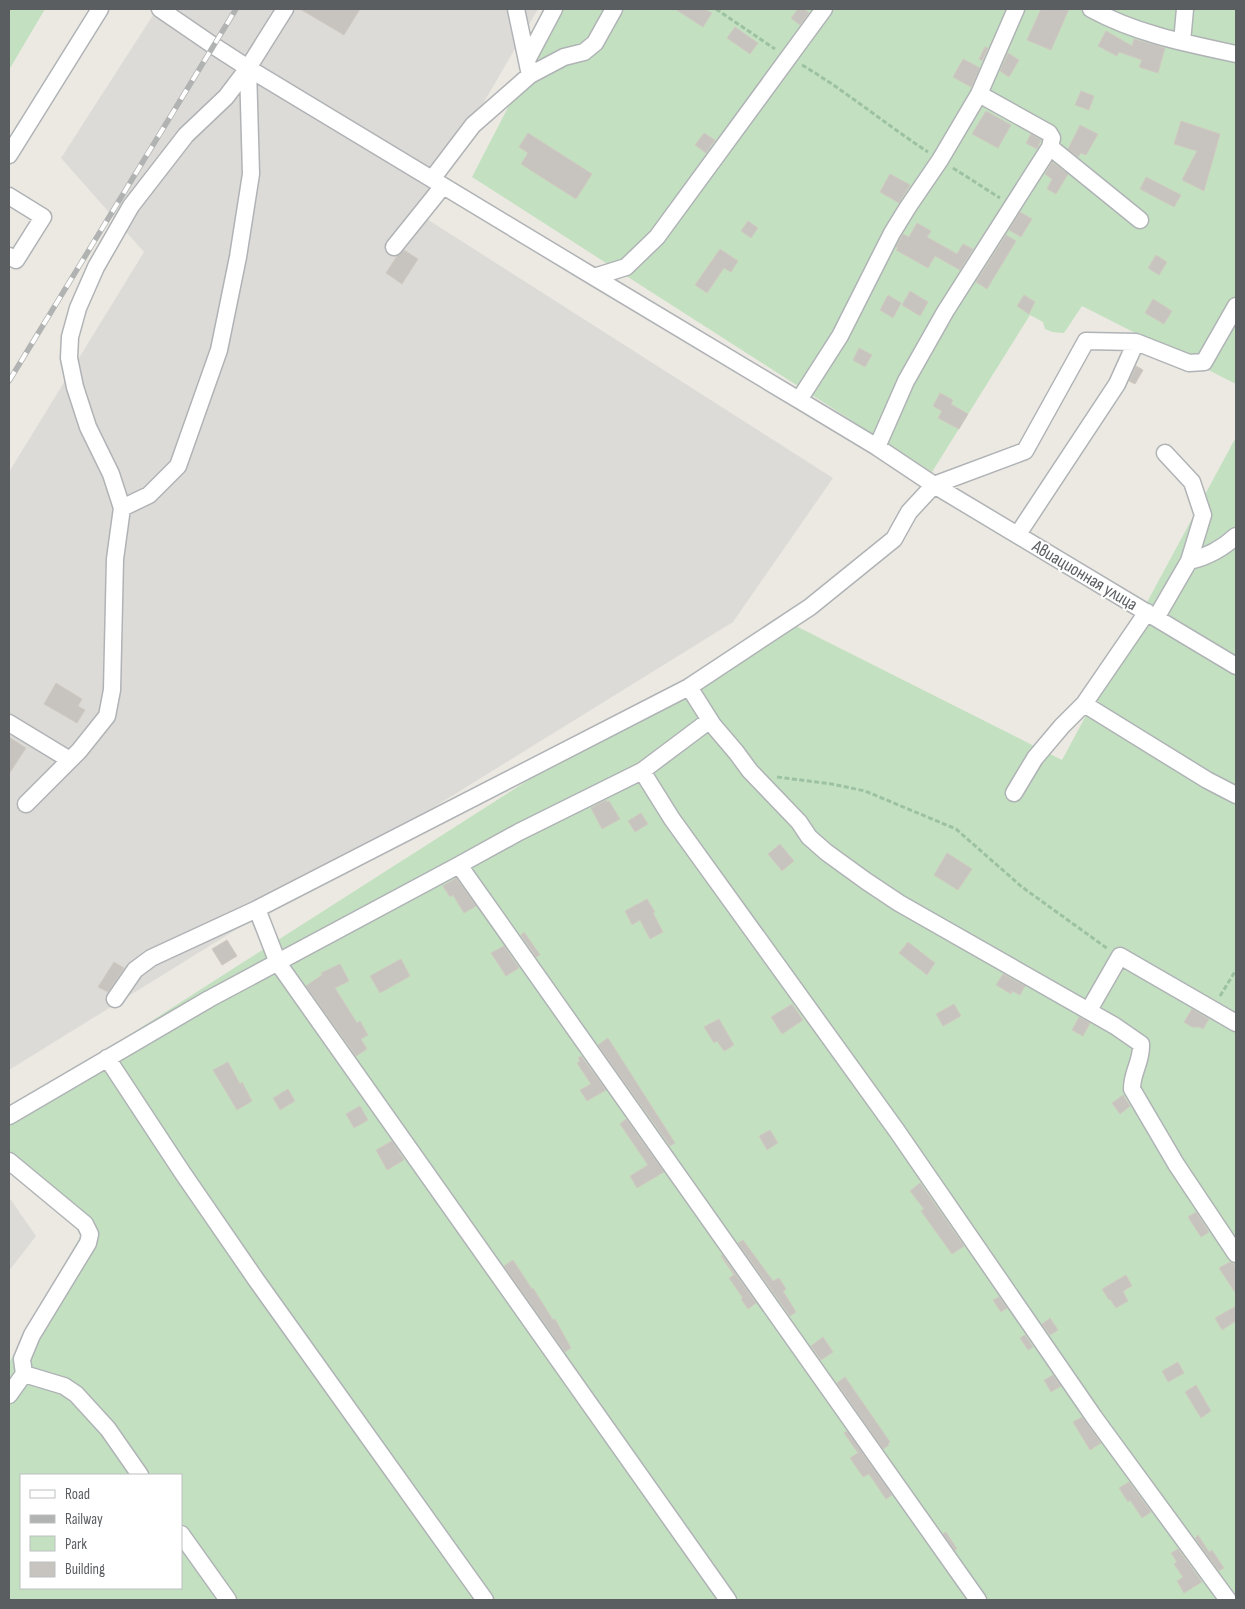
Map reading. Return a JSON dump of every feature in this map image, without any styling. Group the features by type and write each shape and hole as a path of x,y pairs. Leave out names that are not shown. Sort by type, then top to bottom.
{"street":[{"path":"9,155 100,9"},
{"name":"Авиационная улица","path":"160,9 248,68 799,400 934,485 1235,664"},
{"path":"26,804 70,760 107,716 112,690 115,559 122,508 111,474 88,427 75,387 70,358 70,337 78,308 96,267 131,206 186,135 226,97 248,68 285,9"},
{"path":"516,9 528,68"},
{"path":"394,247 438,183 474,125 528,68 554,9"},
{"path":"528,68 584,52 595,42 614,9"},
{"path":"594,278 626,267 657,237 824,9"},
{"path":"799,400 840,336 904,213 940,160 979,94 1016,9"},
{"path":"1091,9 1123,25 1152,35 1236,54"},
{"path":"1182,42 1185,9"},
{"path":"122,508 149,495 178,466 219,350 238,256 251,174 248,68"},
{"path":"877,448 910,372 945,312 1050,147 1052,138 1048,132 979,94"},
{"path":"1050,147 1140,220"},
{"path":"9,196 43,217 16,260 9,256"},
{"path":"115,999 135,970 151,958 257,909 689,687 810,606 894,539 909,512 934,485 1025,451 1086,341 1136,342 1189,363 1204,362 1236,306"},
{"path":"1018,534 1117,384 1136,342"},
{"path":"1014,793 1035,758 1062,726 1084,704 1152,615 1189,561 1203,515 1192,482 1165,453"},
{"path":"1189,561 1196,560 1224,546 1236,536"},
{"path":"689,687 710,720 750,771 799,822 809,837 826,852 899,903 1089,1010 1141,1044 1142,1055 1132,1078 1132,1089 1176,1164 1236,1254"},
{"path":"1084,704 1207,780 1236,795"},
{"path":"9,1116 209,999 519,832 642,771 710,720"},
{"path":"9,723 70,760"},
{"path":"642,771 672,819 897,1131 1094,1417 1228,1600"},
{"path":"459,866 978,1600"},
{"path":"257,909 278,963 728,1600"},
{"path":"1089,1010 1120,956 1236,1023"},
{"path":"107,1058 257,1281 485,1600"},
{"path":"9,1161 85,1224 90,1234 88,1243 32,1335 22,1360 24,1374 9,1395"},
{"path":"24,1374 64,1386 76,1394 108,1429 139,1474"},
{"path":"182,1535 228,1600"}],"path":[{"path":"716,9 789,58 820,76 940,160 1014,206"},
{"path":"750,771 865,791 956,829 1022,887 1120,956"},
{"path":"1211,1009 1236,970"}],"shaded area":[{"path":"157,9 538,9 419,214 833,478 733,622 9,1070 9,472 144,252 61,158"},
{"path":"9,1197 36,1236 9,1271"}],"green space":[{"path":"9,9 45,9 9,70"},
{"path":"559,9 1236,9 1236,384 1082,306 1064,333 1045,329 1043,322 1030,315 932,472 472,177"},
{"path":"1236,437 1236,1600 9,1600 9,1363 84,1230 9,1152 9,1112 630,715 792,624 1062,760"}],"building":[{"path":"300,9 360,9 344,35"},
{"path":"675,9 705,9 712,13 703,27"},
{"path":"798,9 804,9 809,13 800,25 791,18"},
{"path":"1041,9 1069,9 1051,50 1027,40"},
{"path":"735,27 758,43 750,54 727,38"},
{"path":"1106,31 1132,46 1134,39 1165,48 1158,73 1139,67 1142,60 1119,52 1117,56 1098,46"},
{"path":"985,47 988,48 982,61 979,59"},
{"path":"1008,53 1019,60 1009,77 1000,71"},
{"path":"963,59 980,68 971,87 953,77"},
{"path":"1081,91 1094,96 1089,110 1075,105"},
{"path":"986,111 1011,125 998,148 972,134"},
{"path":"1181,121 1220,134 1204,191 1182,180 1197,151 1174,144"},
{"path":"1080,125 1098,134 1086,155 1081,153 1078,157 1068,149"},
{"path":"528,133 592,174 576,199 521,164 528,153 519,147"},
{"path":"704,133 715,140 706,153 695,145"},
{"path":"1031,134 1041,140 1037,149 1026,143"},
{"path":"1052,162 1068,174 1056,194 1047,189 1052,179 1045,174"},
{"path":"890,174 910,185 899,203 880,192"},
{"path":"1146,177 1181,195 1174,207 1140,189"},
{"path":"1020,212 1032,219 1021,237 1009,230"},
{"path":"748,221 758,228 751,238 741,231"},
{"path":"917,223 931,231 927,237 957,254 963,244 973,249 960,270 935,256 928,268 896,250 903,234 909,237"},
{"path":"1006,235 1016,241 987,289 976,282"},
{"path":"720,249 738,261 731,272 724,268 707,293 695,285"},
{"path":"404,250 418,259 402,284 386,273 397,256"},
{"path":"1156,255 1167,262 1159,275 1148,268"},
{"path":"910,291 928,302 920,316 902,305"},
{"path":"888,295 901,303 893,318 880,310"},
{"path":"1024,295 1035,302 1029,314 1017,306"},
{"path":"1153,299 1172,311 1164,324 1145,313"},
{"path":"859,348 872,355 865,367 853,360"},
{"path":"1136,366 1143,370 1135,384 1129,381"},
{"path":"940,393 953,400 951,404 968,414 959,429 938,418 942,411 933,406"},
{"path":"56,683 82,699 78,706 85,710 77,723 44,704"},
{"path":"9,737 26,748 9,774"},
{"path":"606,800 607,802 609,801 620,819 602,829 591,808"},
{"path":"641,813 648,824 635,832 628,821"},
{"path":"780,844 794,861 782,871 768,854"},
{"path":"947,853 972,869 958,890 934,875"},
{"path":"456,878 476,906 464,913 453,895 450,897 443,886"},
{"path":"647,899 655,912 653,913 663,932 650,939 640,920 632,925 625,911"},
{"path":"524,932 540,955 536,957 521,935"},
{"path":"227,940 237,956 222,965 212,949"},
{"path":"908,942 935,963 927,975 899,953"},
{"path":"504,946 519,968 506,976 491,953"},
{"path":"401,959 410,976 380,993 370,976"},
{"path":"114,962 124,968 108,992 98,987"},
{"path":"340,964 349,981 335,988 357,1023 360,1021 368,1035 361,1039 367,1049 356,1056 306,986 322,975 321,973"},
{"path":"1003,974 1025,986 1020,995 1012,991 1011,994 996,985"},
{"path":"792,1004 803,1020 782,1034 771,1017"},
{"path":"954,1004 961,1016 943,1026 936,1014"},
{"path":"1192,1009 1209,1019 1203,1029 1192,1027 1184,1022"},
{"path":"1079,1017 1090,1023 1083,1036 1072,1030"},
{"path":"719,1019 734,1045 724,1051 717,1041 714,1043 704,1027"},
{"path":"608,1038 675,1143 670,1146 598,1045"},
{"path":"581,1056 606,1090 587,1101 580,1090 591,1084 577,1063 580,1061 578,1058"},
{"path":"228,1062 252,1101 237,1110 213,1070"},
{"path":"288,1089 295,1101 280,1110 273,1098"},
{"path":"1123,1095 1130,1106 1120,1114 1112,1103"},
{"path":"360,1106 368,1120 354,1128 346,1114"},
{"path":"626,1119 664,1172 637,1188 630,1176 648,1165 620,1124"},
{"path":"770,1130 778,1143 767,1150 759,1136"},
{"path":"392,1141 404,1160 387,1170 376,1150"},
{"path":"920,1183 964,1246 952,1254 921,1211 924,1209 910,1191"},
{"path":"1196,1212 1209,1232 1201,1237 1188,1217"},
{"path":"743,1240 773,1281 779,1278 786,1289 783,1291 796,1312 790,1316 738,1243"},
{"path":"722,1255 756,1303 748,1309 729,1278 734,1275"},
{"path":"513,1260 553,1320 555,1319 571,1348 565,1352 504,1266"},
{"path":"1230,1262 1236,1268 1236,1294 1219,1268"},
{"path":"1126,1275 1132,1286 1123,1291 1128,1301 1116,1308 1102,1289"},
{"path":"999,1297 1007,1308 1001,1312 993,1300"},
{"path":"1236,1306 1236,1321 1222,1330 1215,1318"},
{"path":"1050,1318 1058,1330 1050,1335 1042,1324"},
{"path":"1025,1335 1033,1347 1028,1350 1020,1338"},
{"path":"823,1337 833,1352 821,1360 811,1346"},
{"path":"1178,1362 1184,1373 1168,1382 1162,1371"},
{"path":"1053,1375 1061,1386 1051,1392 1044,1380"},
{"path":"845,1377 890,1442 883,1449 837,1383"},
{"path":"1196,1385 1211,1411 1201,1418 1185,1392"},
{"path":"1082,1417 1101,1443 1090,1450 1073,1422"},
{"path":"847,1431 892,1495 886,1499 869,1474 863,1477 850,1458 858,1453 844,1433"},
{"path":"1129,1482 1151,1512 1142,1518 1119,1488"},
{"path":"946,1532 957,1549 955,1550 943,1534"},
{"path":"1198,1535 1209,1552 1212,1550 1224,1568 1219,1571 1195,1538"},
{"path":"1178,1549 1202,1582 1184,1593 1177,1581 1183,1577 1174,1564 1177,1562 1171,1553"}],"railway":[{"path":"9,381 236,9"}]}
